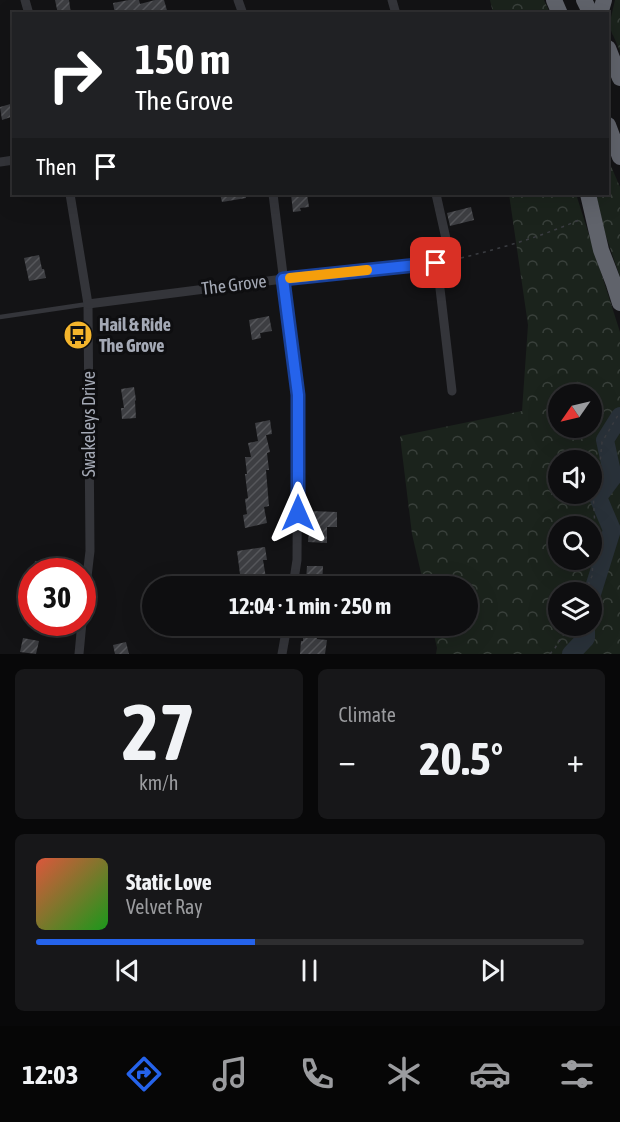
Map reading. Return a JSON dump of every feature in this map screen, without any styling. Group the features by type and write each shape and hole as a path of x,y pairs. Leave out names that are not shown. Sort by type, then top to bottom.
{"highway":[{"path":"609,50 620,78"},
{"path":"609,128 620,157"},
{"path":"588,195 601,250 620,303"}],"street":[{"name":"Swakeleys Drive","path":"70,195 88,304 89,558"},
{"path":"273,195 298,395 297,560 295,576"},
{"path":"436,195 451,261"},
{"name":"The Grove","path":"88,304 283,279 451,261"},
{"path":"436,263 452,391"},
{"name":"Swakeleys Drive","path":"79,654 81,636"},
{"path":"282,654 285,636"}],"lane":[{"path":"0,317 88,304"}],"path":[{"path":"451,261 523,242 592,214"},
{"path":"589,582 592,576 595,528 593,491 600,463 602,442 620,412"},
{"path":"549,654 562,636"}],"green space":[{"path":"490,0 544,0 550,12 493,12"},
{"path":"615,0 620,0 620,51 609,26"},
{"path":"609,161 620,187 620,277 605,233 596,195 609,195"},
{"path":"509,195 576,195 620,332 620,654 436,654 434,636 478,636 478,576 422,576 412,534 400,436 522,411 528,325"}],"building":[{"path":"55,0 69,0 71,12 58,12"},
{"path":"139,0 140,4 164,0 167,12 115,12 113,3"},
{"path":"12,104 12,117 2,120 0,107"},
{"path":"220,195 246,195 246,198 222,202"},
{"path":"291,195 307,195 309,207 293,212"},
{"path":"471,207 474,220 450,226 447,213"},
{"path":"39,255 46,278 29,281 24,258"},
{"path":"269,316 272,331 260,333 261,338 252,340 249,320"},
{"path":"134,387 136,418 122,419 121,408 124,408 121,389"},
{"path":"270,420 272,434 266,435 270,452 267,453 269,470 266,470 269,506 264,507 267,523 245,528 243,515 247,514 245,499 248,498 245,457 251,457 248,443 258,441 255,423"},
{"path":"311,511 337,512 337,527 327,527 327,543 308,542"},
{"path":"265,547 267,560 263,560 266,576 240,576 237,551"},
{"path":"307,566 323,566 322,576 306,576"},
{"path":"303,636 317,636 317,639 327,640 325,654 300,654 301,641 303,641"},
{"path":"23,638 39,641 36,654 20,652"},
{"path":"126,642 129,654 115,654 113,645"}],"waterway":[{"path":"596,582 612,530 598,497 613,477 605,440 620,416"},
{"path":"571,654 586,636"}],"slow traffic":[{"path":"290,278 367,270"}],"place":[{"name":"Hail & Ride The Grove","path":"78,335"}],"route":[{"path":"298,513 298,395 283,279 436,263"}]}
